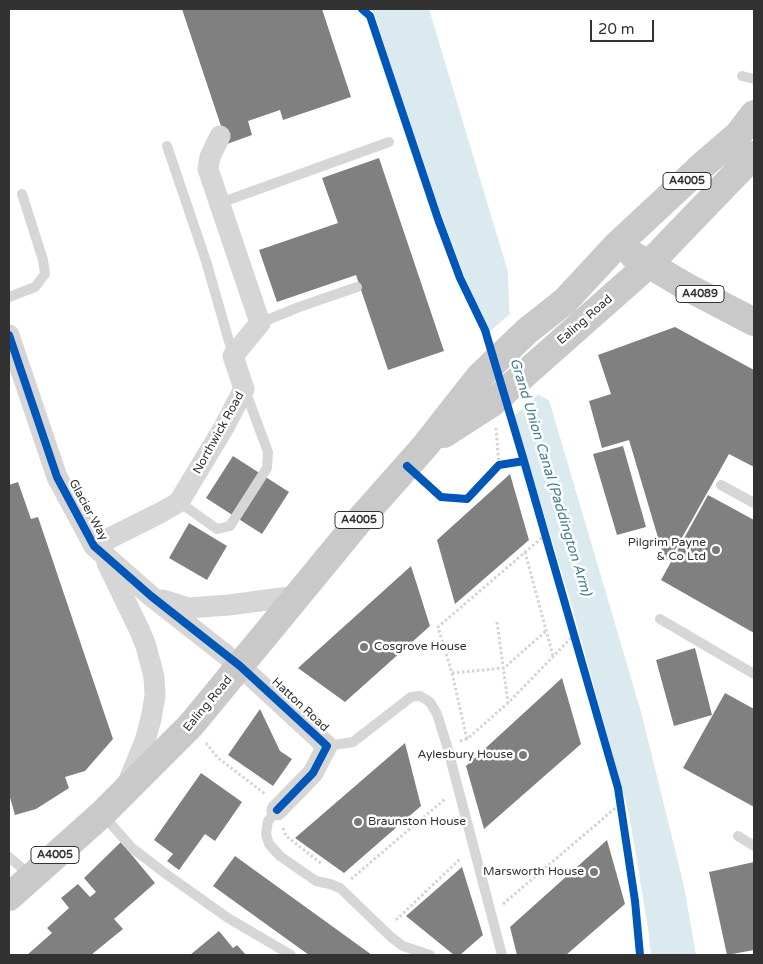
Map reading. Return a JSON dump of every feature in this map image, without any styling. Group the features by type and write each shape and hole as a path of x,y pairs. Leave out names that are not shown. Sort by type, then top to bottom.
{"main road":[{"name":"A4005","path":"648,265 714,175 738,135 754,114"},
{"name":"A4005","path":"617,245 714,175 754,155"},
{"name":"A4089","path":"617,245 687,287 754,322"},
{"name":"Ealing Road","path":"9,897 102,814 191,725 363,516 425,446 480,376 527,331 565,301 617,245"},
{"name":"Ealing Road","path":"425,446 492,403 648,265"},
{"path":"565,301 616,268 648,265"}],"street":[{"path":"220,136 210,157 208,169 260,323 233,356"},
{"name":"Glacier Way","path":"9,335 57,477 98,550 151,596 240,666"},
{"name":"Northwick Road","path":"98,550 179,502 223,429 244,389 233,356"},
{"path":"98,550 139,629 146,646 154,677 155,696 149,726 145,741 124,792"},
{"path":"151,596 188,608 229,606 298,596"},
{"name":"Hatton Road","path":"240,666 327,746 313,772 277,810"}],"lane":[{"path":"742,76 754,78"},
{"path":"220,203 389,142"},
{"path":"167,146 206,260 233,356"},
{"path":"9,296 35,287 45,274 43,260 22,194"},
{"path":"260,323 357,287"},
{"path":"179,502 217,529 230,526 267,468 268,452 244,389"},
{"path":"721,485 754,503"},
{"path":"660,619 754,674"},
{"path":"327,746 353,742 411,697 420,696 430,702 437,714 447,746 502,955"},
{"path":"277,810 268,821 266,834 269,844 280,856 316,881 340,888 391,937 403,946 430,955"},
{"path":"102,814 132,848 166,874 228,918 291,955"},
{"path":"738,836 754,846"},
{"path":"9,857 32,876"}],"path":[{"path":"493,472 503,465 497,430"},
{"path":"542,526 548,544"},
{"path":"467,739 452,673 438,627 545,535"},
{"path":"525,552 553,656"},
{"path":"497,622 508,703"},
{"path":"571,626 576,644"},
{"path":"452,673 504,668 546,631"},
{"path":"447,746 467,739 508,703 574,635"},
{"path":"191,725 217,757 272,799 286,836 324,865"},
{"path":"346,883 458,788"},
{"path":"620,800 622,813"},
{"path":"492,914 620,800"},
{"path":"389,915 396,921 474,846"}],"water":[{"name":"Grand Union Canal (Paddington Arm)","path":"370,9 429,9 508,272 509,310 539,395 549,400 641,712 684,886 696,955 651,955 629,814 571,603 488,330 464,275 425,172 374,13"}],"pier":[{"path":"512,312 541,392 512,418 487,334"}],"building":[{"path":"182,9 322,9 351,97 283,120 280,110 248,121 252,135 227,144"},
{"path":"379,158 444,351 388,370 356,275 277,302 259,250 338,223 322,178"},
{"path":"675,327 754,370 754,467 729,454 670,559 665,561 629,440 602,448 589,401 611,394 598,355"},
{"path":"623,446 646,527 617,535 593,454"},
{"path":"233,456 289,492 262,534 206,498"},
{"path":"510,474 529,540 455,604 437,540"},
{"path":"18,482 31,519 38,517 113,739 85,771 65,777 69,788 36,809 15,815 9,794 9,485"},
{"name":"Pilgrim Payne & Co Ltd","path":"708,495 754,520 754,633 661,580"},
{"path":"189,523 227,546 207,580 169,558"},
{"name":"Cosgrove House","path":"411,566 430,626 345,702 298,668"},
{"path":"695,648 712,715 674,726 656,660"},
{"name":"Aylesbury House","path":"562,678 581,744 484,829 466,766"},
{"path":"725,693 754,709 754,807 683,768"},
{"path":"260,709 280,751 292,759 273,786 228,755"},
{"name":"Braunston House","path":"405,743 421,806 344,873 295,838"},
{"path":"201,773 242,802 215,841 205,834 179,870 167,861 173,854 154,840"},
{"name":"Marsworth House","path":"607,840 625,904 566,955 517,955 510,927"},
{"path":"121,842 155,883 114,919 123,929 91,955 27,955 52,933 47,928 69,908 61,898 78,884 90,897 96,892 84,878"},
{"path":"235,856 372,955 309,955 213,886"},
{"path":"754,862 754,950 727,955 709,872"},
{"path":"462,867 483,935 460,955 454,955 406,916"},
{"path":"219,931 233,948 237,945 246,955 190,955"}],"cycle path":[{"path":"362,9 370,16 438,219 460,278 485,330 524,461 618,788 635,901 640,955"},
{"path":"9,335 57,477 94,546 151,596 240,666 327,746 313,773 277,810"},
{"path":"407,466 441,497 467,499 499,465 524,461"}],"place":[{"name":"Pilgrim Payne & Co Ltd","path":"716,550"},
{"name":"Cosgrove House","path":"364,647"},
{"name":"Aylesbury House","path":"523,755"},
{"name":"Braunston House","path":"358,822"},
{"name":"Marsworth House","path":"594,872"}]}
